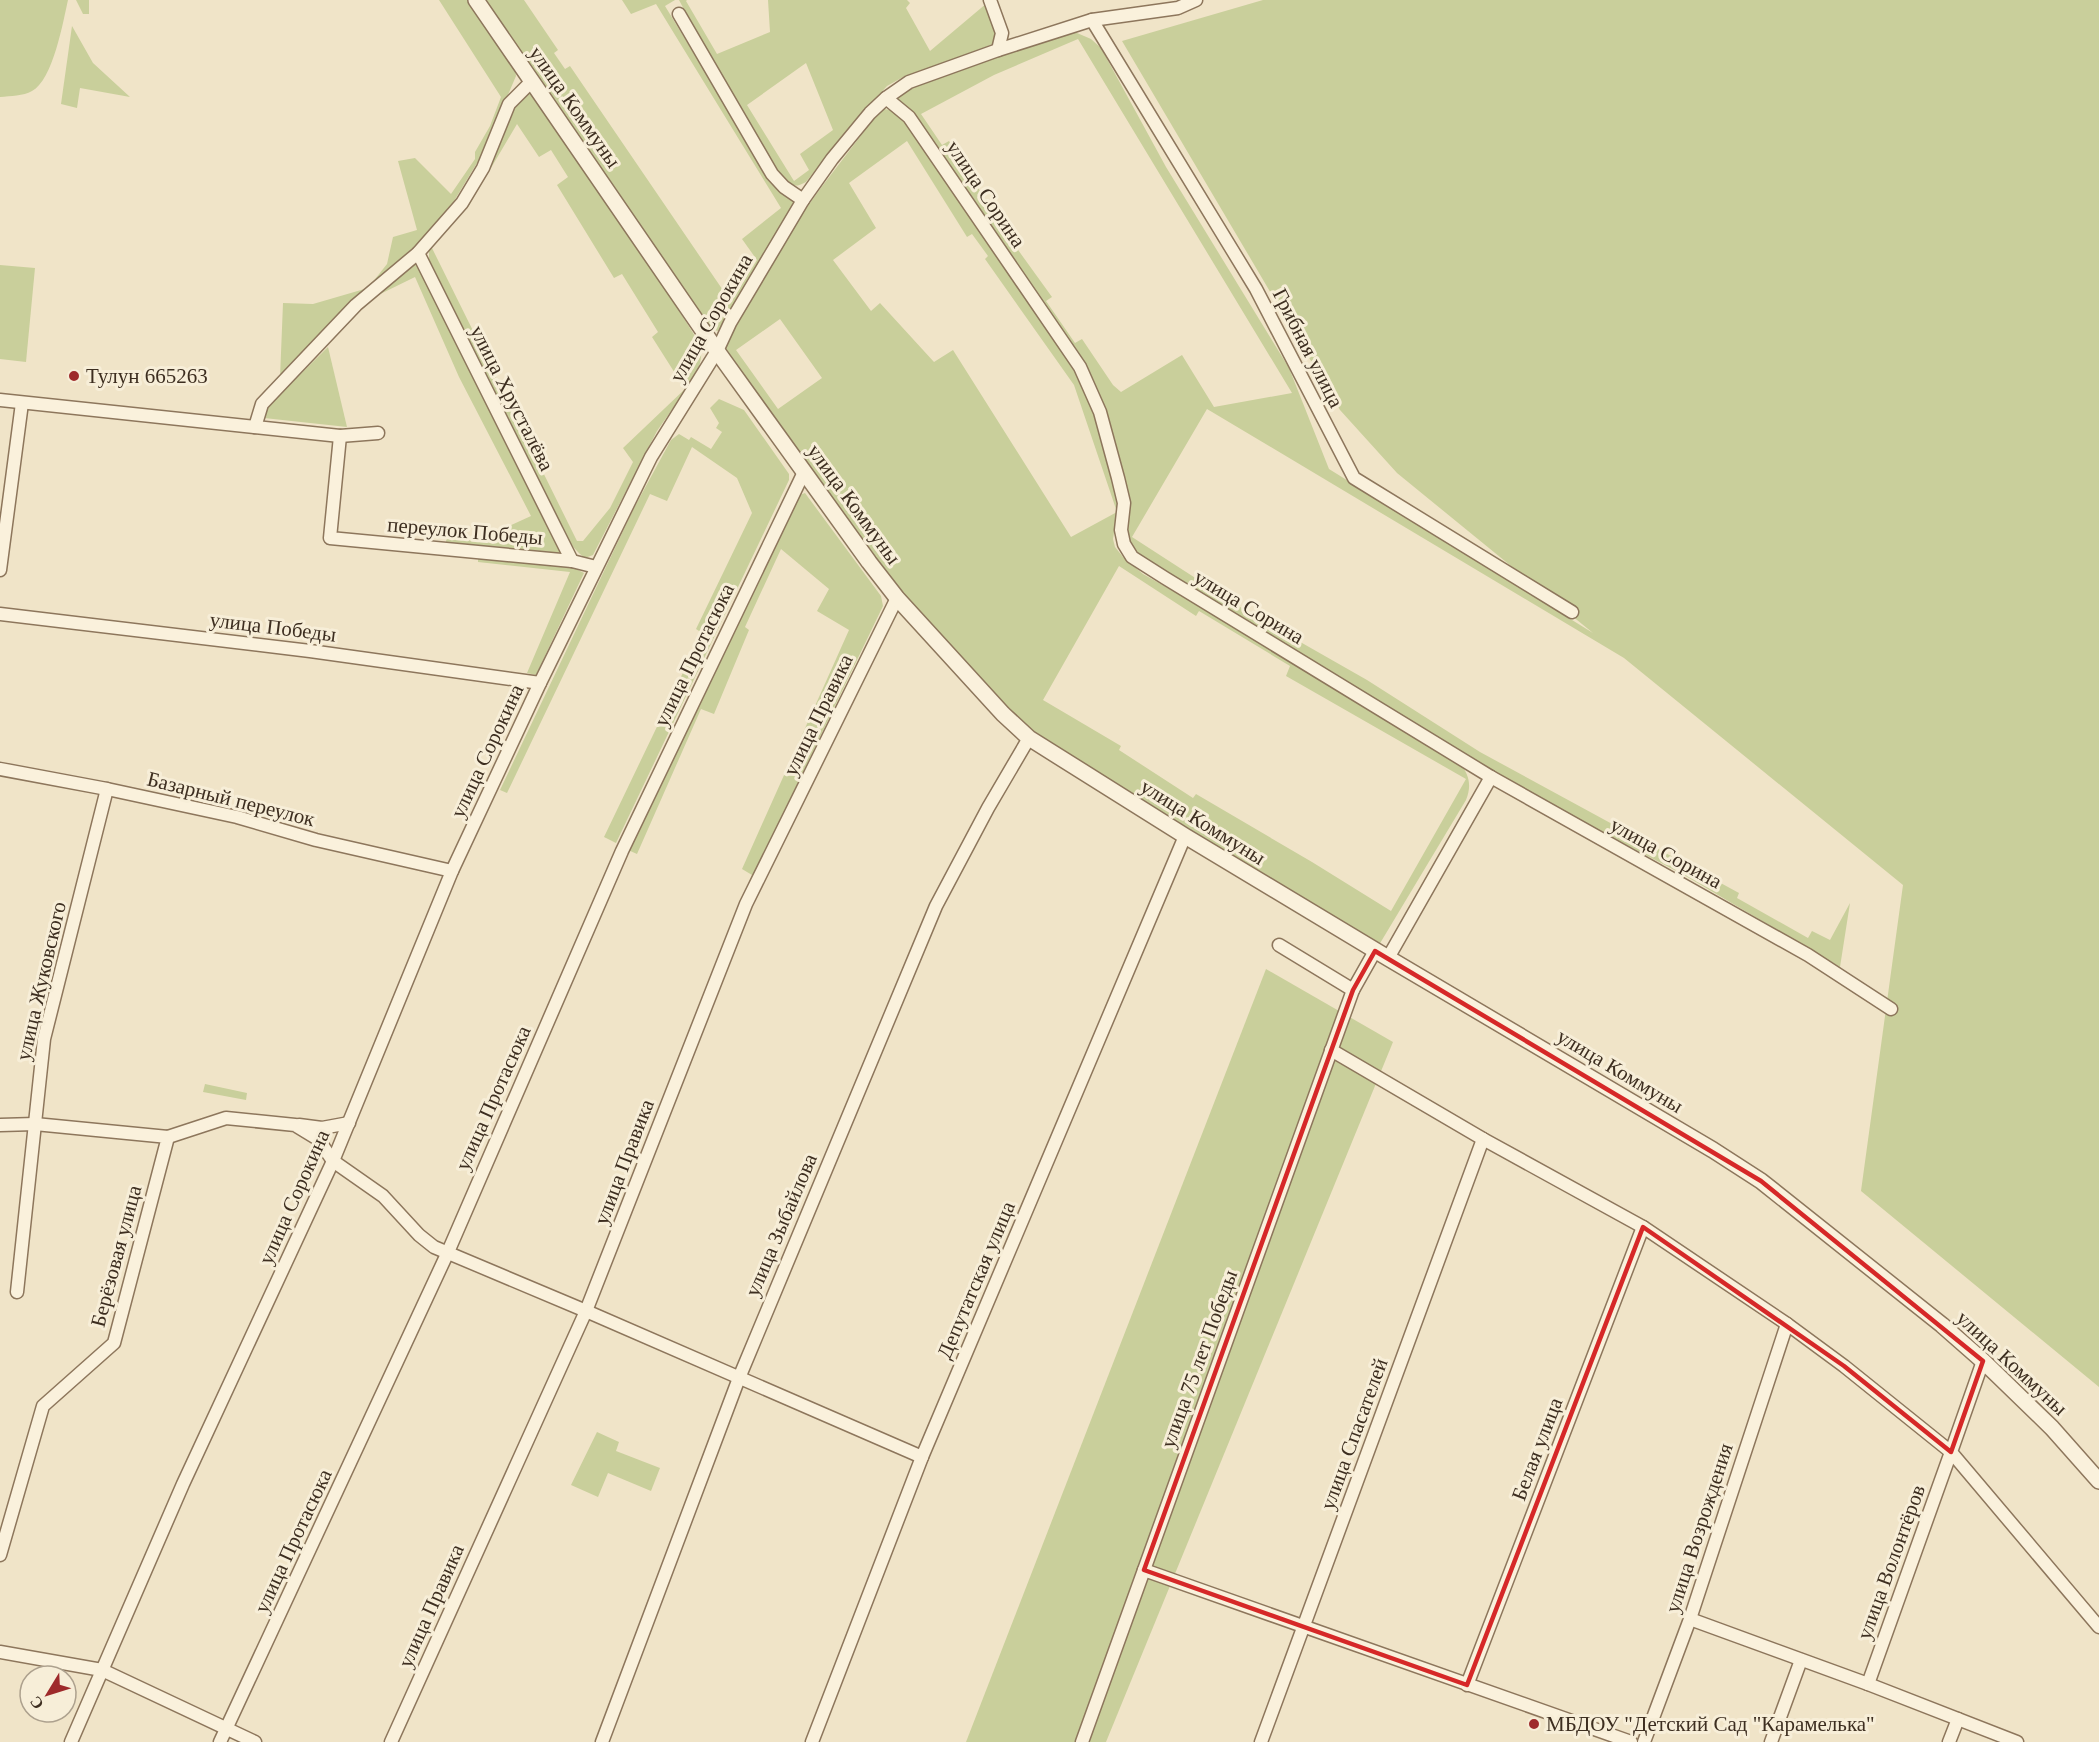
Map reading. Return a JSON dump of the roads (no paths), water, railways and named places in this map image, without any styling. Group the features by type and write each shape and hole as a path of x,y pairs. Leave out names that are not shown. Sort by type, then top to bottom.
{"street":[{"name":"улица Коммуны","path":"476,0 717,351 869,562 897,598 1003,714 1029,738 1185,836 1713,1150 1761,1181 1933,1318 1983,1361 2052,1428 2099,1481"},
{"path":"990,0 1002,33 998,50"},
{"name":"улица Сорокина","path":"71,1742 183,1484 333,1161 452,871 540,683 651,458 717,351 730,323 803,200 862,123 899,88 917,78 1092,20 1178,8 1196,0"},
{"path":"679,14 772,174 784,187 803,200"},
{"name":"Грибная улица","path":"1092,20 1256,289 1354,478 1572,612"},
{"path":"255,427 262,404 356,305 418,253 468,194 483,168 509,104 532,81"},
{"name":"улица Сорина","path":"886,99 909,117 1080,367 1100,411 1124,503 1122,538 1132,557 1491,777 1808,955 1891,1009"},
{"name":"улица Хрусталёва","path":"418,253 572,561"},
{"path":"0,400 340,436 378,433"},
{"path":"0,570 22,403"},
{"name":"переулок Победы","path":"340,436 330,538 572,561 596,567"},
{"name":"улица Протасюка","path":"220,1742 448,1252 622,851 804,472"},
{"name":"улица Правика","path":"391,1742 586,1311 746,904 897,598"},
{"name":"улица Победы","path":"0,614 287,648 540,683"},
{"name":"улица Зыбайлова","path":"602,1742 739,1378 936,906 988,808 1029,738"},
{"name":"Базарный переулок","path":"0,769 237,817 316,840 452,871"},
{"name":"улица 75 лет Победы","path":"1082,1742 1353,990 1382,955 1491,777"},
{"name":"улица Жуковского","path":"17,1292 44,1039 107,789"},
{"name":"Депутатская улица","path":"812,1742 922,1457 1185,836"},
{"path":"1279,945 1353,990"},
{"path":"1331,1050 1482,1139 1643,1227 1787,1324 1844,1366 1951,1452 2099,1627"},
{"path":"0,1125 35,1124 168,1137 226,1118 322,1128 349,1123"},
{"path":"295,1125 318,1139 333,1161 383,1196 427,1243 922,1457"},
{"name":"Берёзовая улица","path":"0,1555 43,1406 114,1343 168,1137"},
{"name":"улица Спасателей","path":"1261,1742 1482,1139"},
{"name":"Белая улица","path":"1467,1685 1643,1227"},
{"name":"улица Возрождения","path":"1644,1742 1690,1619 1787,1324"},
{"name":"улица Волонтёров","path":"1868,1684 1983,1361"},
{"path":"1144,1570 1630,1742"},
{"path":"1690,1619 1868,1684 2017,1742"},
{"path":"0,1652 102,1670 255,1742"},
{"path":"1771,1742 1801,1660"},
{"path":"1949,1742 1958,1719"}],"place":[{"name":"Тулун 665263","path":"74,376"},
{"name":"МБДОУ \"Детский Сад \"Карамелька\"","path":"1534,1724"}]}
